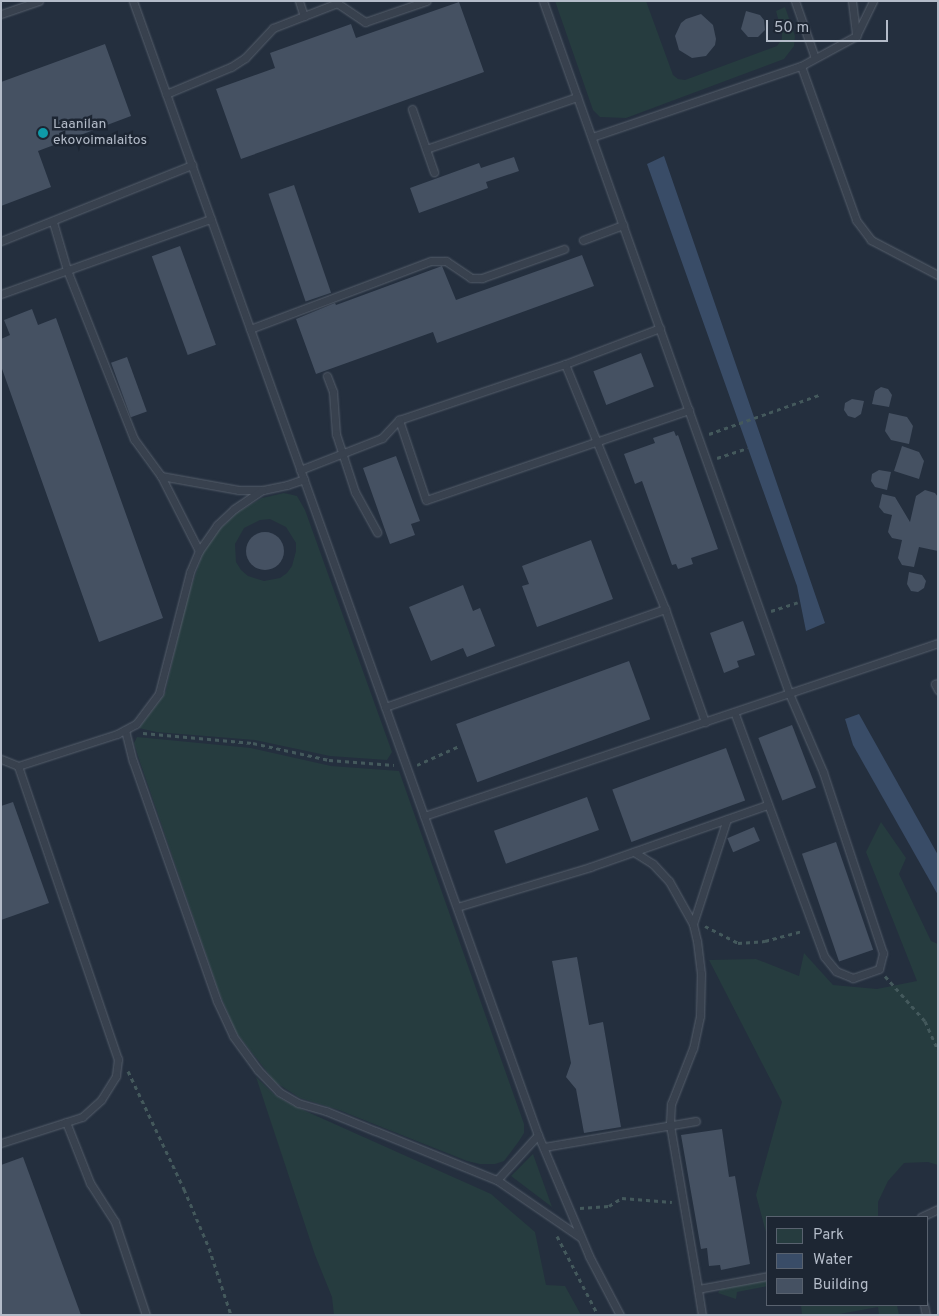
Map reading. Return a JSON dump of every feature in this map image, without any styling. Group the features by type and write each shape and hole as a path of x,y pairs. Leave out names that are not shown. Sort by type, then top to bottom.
{"lane":[{"path":"1,14 39,1"},
{"path":"133,1 538,1135 580,1237 620,1315"},
{"path":"299,1 304,16"},
{"path":"166,94 230,67 245,58 272,28 337,3 365,22 426,1"},
{"path":"543,1 789,693 823,772 883,953 879,969 852,978 836,971 824,956 734,712"},
{"path":"795,1 815,58"},
{"path":"852,1 856,36"},
{"path":"592,137 801,66 856,36 873,1"},
{"path":"801,66 856,220 871,240 938,275"},
{"path":"426,149 577,97"},
{"path":"412,109 434,172"},
{"path":"1,241 192,166"},
{"path":"1,294 211,218"},
{"path":"53,222 67,270 134,439 161,476 199,551"},
{"path":"583,240 623,225"},
{"path":"250,329 431,261 446,261 470,278 482,278 564,249"},
{"path":"300,470 382,438 399,420 565,364 660,328"},
{"path":"565,364 664,608 705,722"},
{"path":"327,376 333,392 336,434 355,492 377,532"},
{"path":"399,420 426,500 597,443 688,410"},
{"path":"161,476 239,490 263,490 288,485 304,479"},
{"path":"1,759 18,766 125,730 136,724 159,693 190,572 199,551 217,525 234,510 263,490"},
{"path":"385,707 664,608"},
{"path":"424,816 938,643"},
{"path":"938,683 935,684 938,690"},
{"path":"125,730 133,761 217,1002 234,1036 258,1070 279,1092 298,1102 497,1180 580,1237"},
{"path":"1,1143 82,1116 100,1100 116,1076 118,1059 18,766"},
{"path":"457,907 634,852 767,805"},
{"path":"694,924 726,819"},
{"path":"634,852 653,864 669,881 694,924 701,974 700,1016 694,1048 671,1104 670,1125 702,1315"},
{"path":"544,1147 696,1121"},
{"path":"66,1122 90,1183 115,1222 146,1315"},
{"path":"497,1180 538,1135"},
{"path":"922,1216 938,1208"},
{"path":"698,1289 766,1276"}],"path":[{"path":"698,437 819,396"},
{"path":"707,462 747,448"},
{"path":"761,614 798,602"},
{"path":"125,730 153,736 253,743 329,760 407,766 423,764 459,746"},
{"path":"694,924 707,927 738,943 765,941 814,928"},
{"path":"879,969 926,1021 938,1050"},
{"path":"118,1059 126,1067 141,1094 184,1189 209,1248 232,1315"},
{"path":"568,1209 609,1206 622,1198 657,1199 683,1204"},
{"path":"546,1215 598,1315"}],"green space":[{"path":"555,1 646,1 673,75 678,79 685,80 777,46 782,39 782,33 776,11 785,7 795,36 794,46 784,59 626,118 600,117 593,110"},
{"path":"284,493 297,496 305,510 392,752 387,760 330,756 255,740 156,732 139,728 165,694 186,602 203,553 220,529 238,512 262,498","holes":["270,519 286,527 296,543 292,566 287,573 280,578 264,581 248,576 241,570 236,562 235,544 244,528 260,520"]},
{"path":"137,737 251,748 331,766 399,771 524,1124 524,1133 504,1161 495,1164 480,1164 467,1161 339,1110 300,1098 275,1082 236,1032 219,992 139,759 134,743"},
{"path":"881,822 906,858 899,874 931,941 938,944 938,1165 928,1162 904,1163 888,1181 878,1202 878,1216 766,1216 766,1232 756,1195 782,1102 709,960 756,959 799,976 804,953 833,985 877,989 917,981 866,852"},
{"path":"256,1077 276,1096 292,1105 491,1194 535,1232 546,1285 565,1286 581,1315 334,1315 332,1297 315,1255"},
{"path":"533,1154 552,1207 511,1176"},
{"path":"766,1278 766,1286 737,1292 736,1299 718,1293 721,1288"},
{"path":"801,1306 897,1306 899,1315 879,1315 878,1307 834,1315 802,1315"}],"water":[{"path":"664,156 825,623 806,631 797,586 647,164"},
{"path":"859,714 938,855 938,895 853,745 845,719"}],"building":[{"path":"459,2 484,72 241,159 216,89 275,68 270,53 351,24 356,38"},
{"path":"746,11 760,15 764,20 765,30 758,37 748,37 741,29"},
{"path":"701,14 713,25 716,39 715,45 706,56 692,58 679,50 675,36 681,23 686,19"},
{"name":"Laanilan ekovoimalaitos","path":"105,44 131,116 38,151 51,187 1,206 1,82"},
{"path":"514,157 519,171 486,182 488,188 419,213 410,188 479,163 481,168"},
{"path":"294,185 331,293 306,302 268,194"},
{"path":"180,246 216,345 188,355 152,256"},
{"path":"582,255 594,286 437,343 433,332 316,374 296,319 335,303 336,305 442,266 456,300"},
{"path":"32,309 38,325 56,318 163,618 99,642 1,366 1,339 10,335 4,320"},
{"path":"641,353 654,387 606,405 593,371"},
{"path":"127,357 147,412 131,417 111,363"},
{"path":"881,387 888,389 892,395 889,407 872,404 875,391"},
{"path":"852,399 864,401 861,414 855,418 848,416 844,410 845,403"},
{"path":"889,413 907,417 913,426 909,444 891,440 885,431"},
{"path":"674,431 676,436 678,435 718,549 691,558 693,564 678,569 676,564 672,565 642,481 635,484 624,454 655,443 653,438"},
{"path":"902,446 919,452 924,461 919,479 894,471"},
{"path":"396,456 420,521 411,524 415,535 390,544 363,468"},
{"path":"879,470 891,472 887,490 875,487 871,481 872,474"},
{"path":"925,490 935,493 938,497 938,551 919,547 914,567 902,565 898,558 902,540 892,538 888,532 892,515 884,513 879,507 882,494 895,497 910,522 916,496"},
{"path":"265,532 279,537 284,551 279,565 265,570 251,565 246,551 251,537"},
{"path":"591,540 613,599 537,627 522,586 529,584 522,566"},
{"path":"909,572 922,575 926,581 924,588 918,592 911,591 907,584"},
{"path":"463,585 473,611 480,608 495,646 467,657 463,648 431,661 409,607"},
{"path":"743,621 755,655 737,661 739,667 724,673 710,633"},
{"path":"629,661 650,719 477,782 456,724"},
{"path":"792,725 816,788 782,800 758,738"},
{"path":"726,748 745,801 631,842 612,789"},
{"path":"587,797 599,830 506,864 494,831"},
{"path":"13,802 49,903 1,920 1,806"},
{"path":"754,827 760,841 733,852 727,838"},
{"path":"836,842 873,950 839,962 802,854"},
{"path":"577,957 589,1025 603,1022 621,1127 584,1133 576,1089 566,1077 571,1063 552,961"},
{"path":"722,1129 729,1177 735,1176 750,1264 721,1270 720,1265 709,1266 707,1248 701,1249 681,1135"},
{"path":"23,1157 81,1315 1,1315 1,1165"}],"place":[{"name":"Laanilan ekovoimalaitos","path":"43,133"}]}
